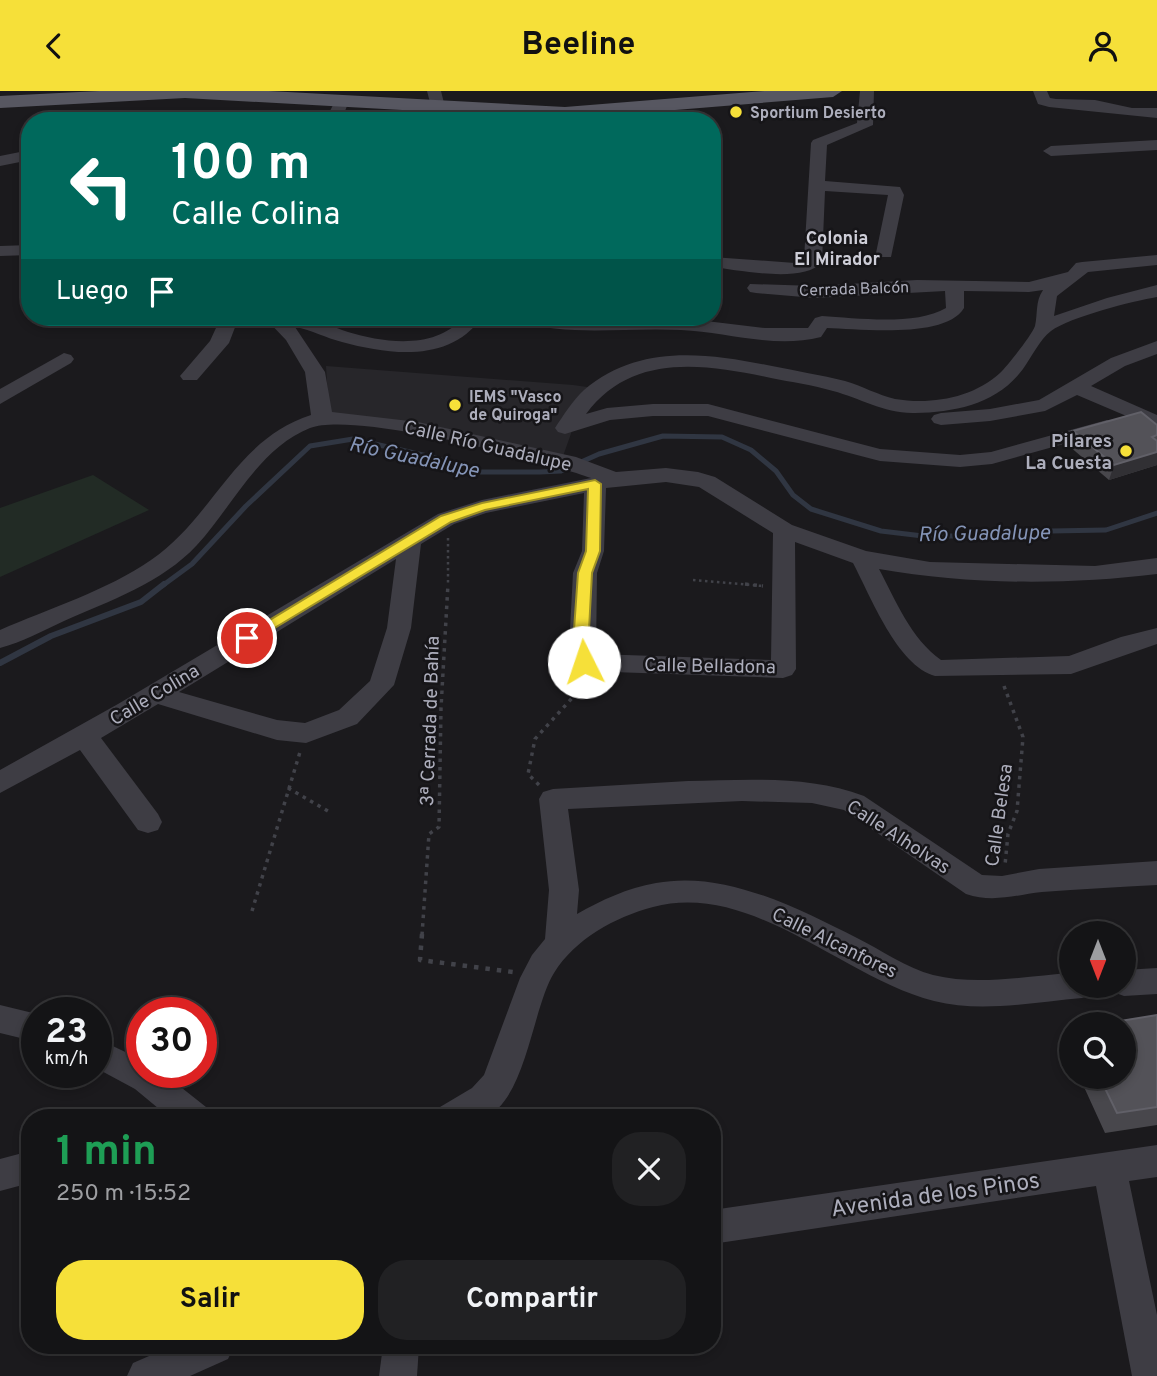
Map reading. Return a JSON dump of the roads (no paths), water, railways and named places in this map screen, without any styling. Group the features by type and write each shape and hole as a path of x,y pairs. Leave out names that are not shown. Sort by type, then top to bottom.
{"main road":[{"path":"655,112 834,91"},
{"path":"0,102 61,95 185,92 342,101 435,99 531,112"}],"street":[{"path":"721,263 798,269 813,262 819,143 865,125 867,91"},
{"path":"1040,91 1043,101 1051,103 1092,104 1135,114 1157,113"},
{"path":"337,112 342,101"},
{"path":"1135,114 1157,131"},
{"path":"1051,151 1157,145"},
{"path":"0,161 21,157"},
{"path":"815,185 894,191 896,195 885,253"},
{"path":"0,251 21,250"},
{"path":"1044,327 1049,293 1086,266 1157,260"},
{"name":"Cerrada Balcón","path":"755,288 815,292 952,285 1029,287 1056,282 1086,266"},
{"path":"699,326 794,337 814,333 822,322 896,323 945,317 954,309 956,303 952,285"},
{"path":"889,404 911,407 947,405 978,397 1007,377 1044,327 1120,299 1157,292"},
{"path":"190,376 219,343 226,326"},
{"path":"282,326 309,360 318,379 322,418"},
{"path":"317,326 347,338 384,345 423,344 453,338 468,326"},
{"path":"565,428 590,395 619,376 661,361 694,359 747,367 839,386 913,415 948,419 1045,405 1118,362 1157,347"},
{"path":"0,398 64,359"},
{"path":"1077,388 1150,419"},
{"path":"565,428 607,414 653,410 708,410 880,455 960,461 992,458 1150,419"},
{"name":"Calle Río Guadalupe","path":"0,640 111,591 159,566 188,541 263,450 300,425 322,418 355,419 418,428 586,471 698,479 719,489 784,530 862,558 930,571 1095,574 1157,566"},
{"path":"565,428 586,471"},
{"name":"Calle Colina","path":"0,783 155,694 410,539 447,520 586,471"},
{"name":"Calle Belladona","path":"586,471 593,551 585,573 582,630 584,662 783,669 784,530"},
{"path":"155,694 277,730 306,733 348,717 381,685 399,628 410,539"},
{"path":"862,558 906,637 925,662 942,669 1071,665 1157,636"},
{"path":"84,735 148,822"},
{"name":"Calle Alholvas","path":"560,940 564,890 553,799 712,789 817,793 837,796 854,803 976,886 1002,888 1039,881 1157,873"},
{"name":"Calle Alcanfores","path":"466,1109 488,1095 506,1063 536,975 560,940 598,915 625,902 657,893 690,891 728,897 776,911 888,968 934,988 961,992 1059,986"},
{"path":"1136,982 1157,981"},
{"path":"0,1019 21,1024"},
{"path":"112,1061 146,1079 183,1109"},
{"name":"Avenida de los Pinos","path":"721,1226 1157,1161"},
{"path":"1109,1168 1151,1376"},
{"path":"0,1175 21,1169"},
{"path":"146,1376 197,1354"},
{"path":"398,1376 400,1354"}],"waterway":[{"name":"Río Guadalupe","path":"162,586 192,564 246,506 310,446 353,439 436,458 476,472 540,472 561,471 599,454 663,436 722,437 751,450 776,471 793,495 811,509 881,531 923,536 1015,536 1051,531 1106,530 1157,513"},
{"name":"Río Guadalupe","path":"0,663 51,636 141,602 164,584"}],"place":[{"name":"Sportium Desierto","path":"736,112"},
{"name":"IEMS \"Vasco de Quiroga\"","path":"455,405"},
{"name":"Pilares La Cuesta","path":"1126,451"}],"district":[{"name":"Colonia El Mirador","path":"837,248"}]}
